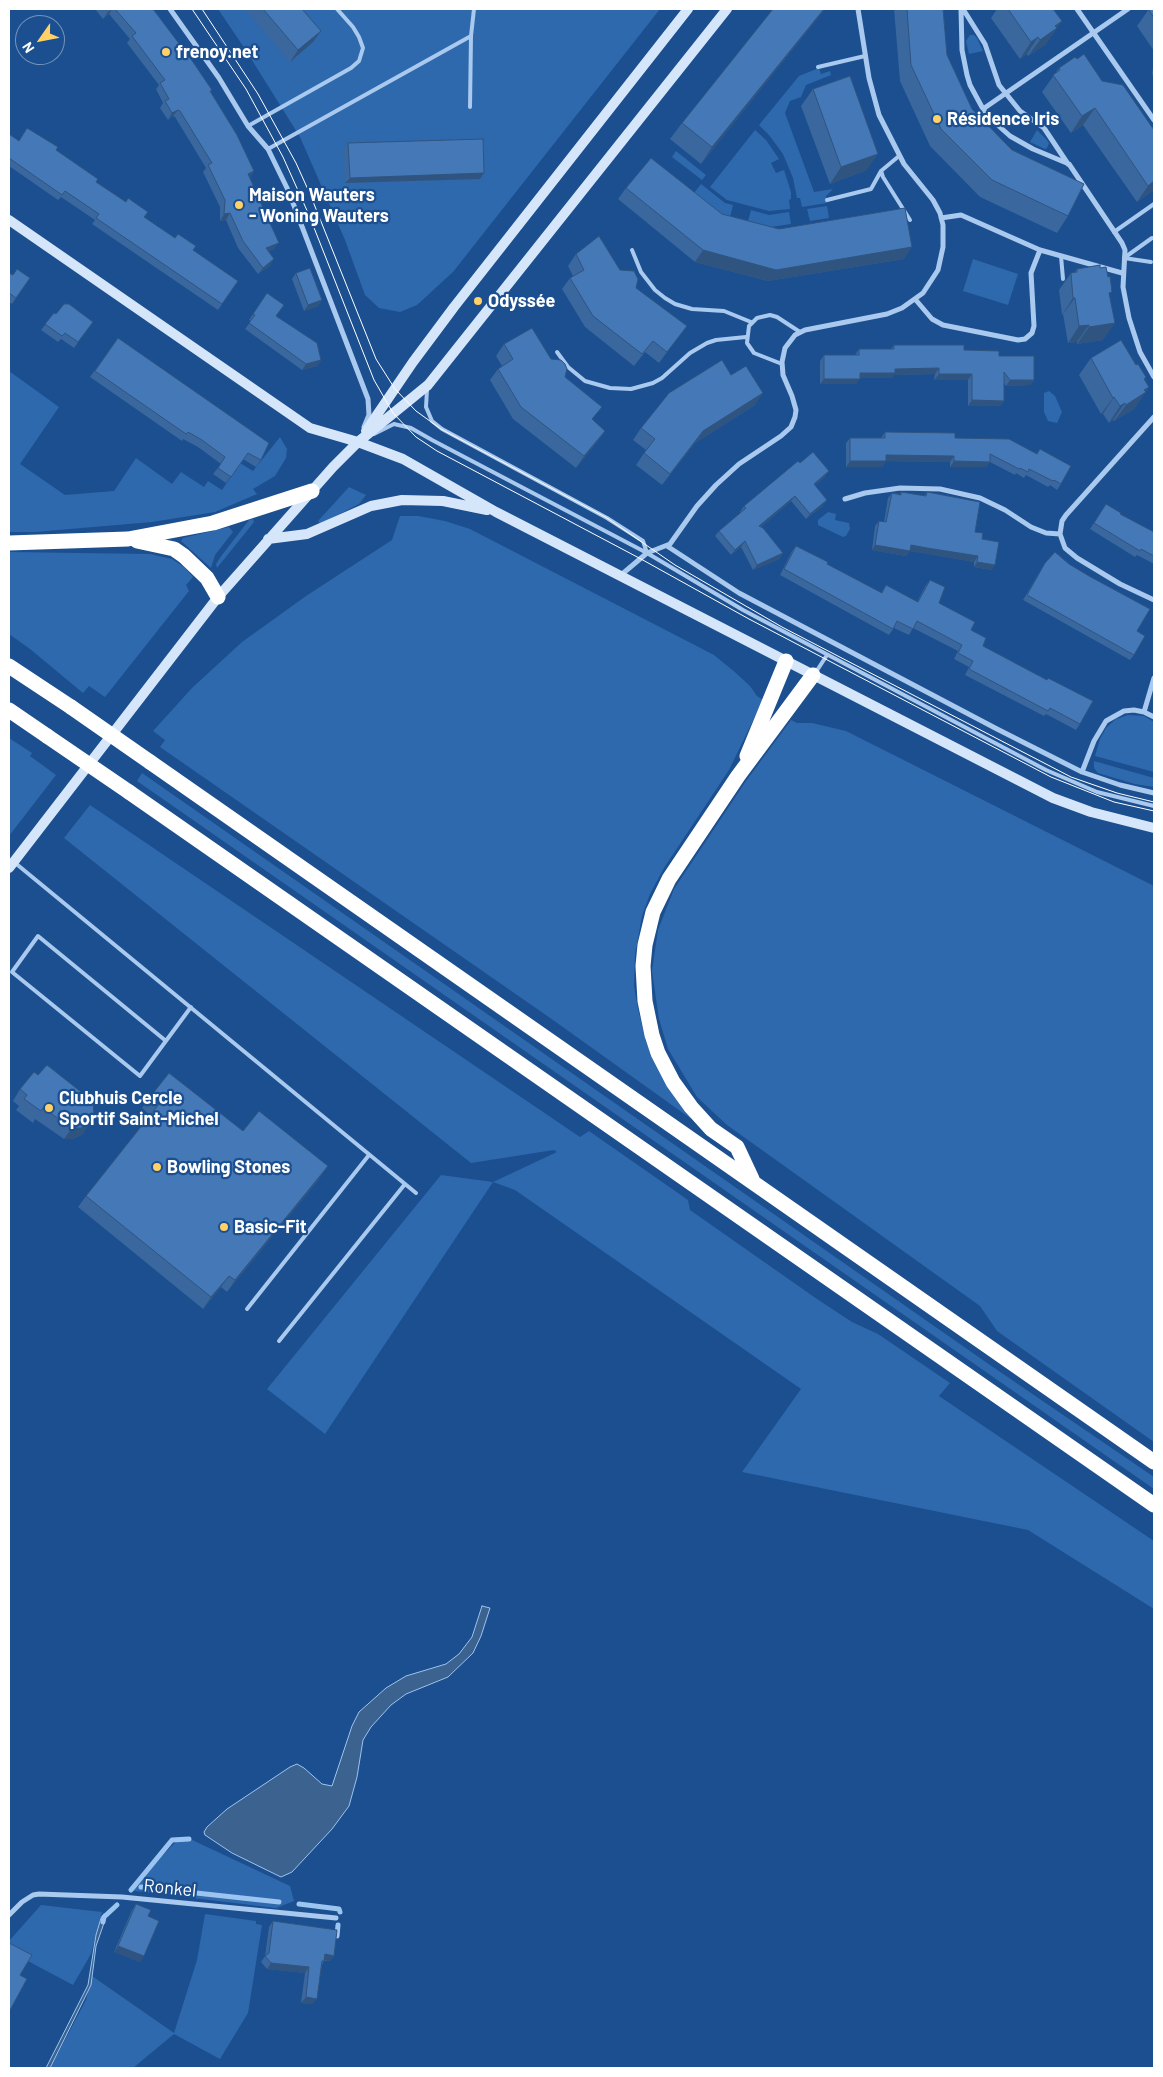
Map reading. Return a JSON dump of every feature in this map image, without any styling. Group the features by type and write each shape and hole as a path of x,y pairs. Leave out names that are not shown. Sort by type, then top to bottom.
{"highway":[{"path":"9,543 128,539 213,522 312,491"},
{"path":"128,539 174,549 203,573 218,597"},
{"path":"738,776 786,661"},
{"path":"9,666 71,707 753,1180 1154,1462"},
{"path":"753,1180 736,1147 711,1129 691,1106 665,1068 652,1035 643,982 646,937 653,912 669,879 738,776 813,675"},
{"path":"9,710 1154,1505"}],"main road":[{"path":"358,442 413,362 454,307 688,9"},
{"path":"11,865 218,597 268,539 358,442 428,385 728,9"},
{"path":"9,220 310,428 358,442 403,459 496,512 1053,798 1091,812 1154,828"},
{"path":"268,539 307,534 371,506 402,500 444,501 496,512"}],"street":[{"path":"170,9 218,78 248,126 268,149 309,240 368,399 369,415 358,442"},
{"path":"620,576 647,553 667,546 673,541 716,485 739,464 781,436 794,422 794,404 782,364 782,356 789,341 800,332 894,312 915,299 929,286 941,260 943,236 941,218 933,200 900,156 879,115 873,97 858,9"},
{"path":"962,9 985,44 995,76 1005,94 1020,111 1044,128 1125,250 1122,273 1125,300 1134,336 1154,377"},
{"path":"962,9 962,50 967,75 970,85 983,109 1010,136 1033,149 1069,164"},
{"path":"1077,9 1154,120"},
{"path":"983,109 1128,9"},
{"path":"941,218 956,214 968,216 1040,250 1122,273"},
{"path":"915,299 932,319 943,325 1025,340 1032,333 1034,326 1031,273 1040,250"},
{"path":"1154,417 1066,515 1062,521 1060,534 1065,548 1077,558 1120,584 1154,600"},
{"path":"845,499 865,493 900,488 940,489 980,498 1005,510 1031,527 1046,533 1060,534"},
{"path":"667,546 739,593 854,655 1082,772 1120,785 1154,793"},
{"path":"1144,712 1154,678"},
{"path":"1082,772 1094,740 1106,721 1124,711 1144,712 1154,717"},
{"name":"Ronkel","path":"9,1916 22,1902 33,1895 40,1894 122,1897 336,1918"}],"lane":[{"path":"248,126 359,61 362,48 359,37 337,9"},
{"path":"470,107 471,36 474,9"},
{"path":"268,149 471,36"},
{"path":"818,66 865,56"},
{"path":"827,200 871,189 875,185 881,171 900,156"},
{"path":"881,171 910,220"},
{"path":"1114,232 1154,204"},
{"path":"1124,258 1152,238"},
{"path":"632,250 641,272 664,298 675,304 692,309 724,311 752,322"},
{"path":"1061,256 1064,279"},
{"path":"1124,258 1151,262"},
{"path":"782,364 754,353 747,343 746,337 752,322 757,318 770,315 777,317 800,332"},
{"path":"557,352 568,367 585,381 610,388 631,389 653,383 662,378 690,352 707,343 716,340 746,337"},
{"path":"428,385 425,395 426,407 432,421 442,429 607,518 642,541 647,553"},
{"path":"358,442 394,424 411,428 647,553 743,610 1046,770 1097,792 1154,806"},
{"path":"813,675 827,655"},
{"path":"11,865 191,1007 416,1193"},
{"path":"166,1041 38,936 12,972 140,1076 166,1041 191,1007"},
{"path":"247,1309 369,1155"},
{"path":"279,1341 405,1184"}],"shaded area":[{"path":"218,9 660,9 453,272 417,305 400,312 379,308 365,295 345,240 300,137"},
{"path":"970,35 974,35 977,38 983,51 969,54 966,41"},
{"path":"819,68 821,74 830,71 831,75 806,85 801,97 790,101 785,113 814,192 833,189 826,196 827,203 802,207 800,198 797,198 793,178 783,154 759,125 799,76"},
{"path":"755,130 766,140 779,159 771,163 776,173 784,170 791,192 791,199 789,200 790,209 769,211 727,200 710,187"},
{"path":"1037,130 1049,143 1045,149 1030,142"},
{"path":"676,151 706,175 702,180 672,157"},
{"path":"701,184 725,203 733,205 730,217 722,215 694,193"},
{"path":"827,206 829,218 810,221 807,209"},
{"path":"751,210 769,215 789,212 791,224 771,227 748,221"},
{"path":"973,259 1018,274 1008,305 963,291"},
{"path":"9,371 59,407 20,464 65,495 114,491 136,458 172,484 181,472 204,487 208,481 222,490 240,463 253,471 280,437 287,449 286,458 275,476 253,489 257,494 215,512 152,522 35,532 9,532"},
{"path":"1049,391 1055,396 1062,412 1057,423 1048,421 1044,412 1044,393"},
{"path":"349,487 366,495 359,504 320,524 318,521"},
{"path":"828,512 836,514 835,520 849,523 850,529 846,536 843,537 818,525 818,520"},
{"path":"400,516 418,516 445,521 470,529 714,655 736,673 763,700 729,770 664,868 650,894 642,916 635,955 634,986 646,1042 656,1065 692,1118 160,747 165,740 153,731 192,688 242,642 306,596 392,540"},
{"path":"253,519 254,522 217,568 216,564 222,555 249,520"},
{"path":"229,527 233,532 215,555 211,568 181,541 183,538"},
{"path":"9,552 150,554 172,559 184,567 193,577 186,585 189,591 105,697 89,686 83,693 9,634"},
{"path":"1128,715 1144,716 1154,722 1154,772 1095,756 1100,739 1106,728 1116,719"},
{"path":"791,720 797,723 812,723 846,731 1154,886 1154,1442 997,1331 980,1306 727,1125 697,1097 668,1049 659,1019 652,971 658,930 674,889 746,781"},
{"path":"9,738 32,753 30,756 56,775 9,836"},
{"path":"1094,761 1154,778 1154,787 1135,784 1098,773 1094,768"},
{"path":"142,773 990,1365 1154,1477 1154,1489 137,781"},
{"path":"90,805 580,1137 589,1131 688,1200 690,1210 817,1299 852,1322 878,1334 950,1383 939,1396 1154,1541 1154,1609 1028,1530 742,1472 801,1389 515,1190 493,1182 557,1152 554,1150 471,1163 64,838"},
{"path":"441,1175 493,1182 325,1434 267,1389"},
{"path":"482,1606 490,1608 473,1653 448,1677 406,1694 391,1705 371,1727 363,1740 357,1777 349,1806 332,1829 292,1872 281,1877 232,1853 205,1835 204,1832 207,1827 227,1809 297,1764 322,1784 332,1786 352,1726 359,1712 386,1688 406,1676 446,1664 459,1654 472,1637"},
{"path":"181,1837 188,1838 290,1886 294,1901 276,1908 127,1890"},
{"path":"41,1905 102,1912 91,1954 73,1985 9,1951 9,1941"},
{"path":"104,1914 104,1923 96,1946 91,1985 50,2068 46,2068 88,1985 96,1935"},
{"path":"205,1914 256,1921 256,1924 262,1925 248,2013 220,2059 174,2034 133,2068 50,2068 86,2000 92,1976 174,2033 197,1960"}],"building":[{"path":"115,9 153,9 212,90 210,91 237,135 254,171 248,174 279,243 266,248 274,259 263,268 243,241 230,213 224,214 225,200 208,165 212,163 180,111 172,113 165,101 169,99 160,83 165,80 132,36 136,33"},
{"path":"263,9 302,9 321,31 298,50"},
{"path":"773,9 824,9 712,147 682,123"},
{"path":"907,9 943,9 947,55 972,109 1012,150 1084,184 1068,216 992,180 941,129 911,65"},
{"path":"1008,9 1053,9 1062,21 1055,26 1057,28 1040,40 1038,37 1031,42"},
{"path":"1154,9 1154,18 1149,10"},
{"path":"1084,54 1102,81 1123,85 1154,130 1154,181 1148,186 1095,108 1082,116 1053,75 1060,70 1059,68 1075,57 1077,59"},
{"path":"850,76 878,154 841,167 813,89"},
{"path":"27,128 58,147 56,150 98,179 96,182 126,202 128,198 148,212 144,217 175,238 178,234 196,246 193,250 238,281 222,304 96,218 99,214 65,191 62,195 9,158 9,134 19,141"},
{"path":"483,139 484,173 350,178 348,143"},
{"path":"651,158 722,214 779,229 905,208 912,247 776,270 703,250 626,188"},
{"path":"599,236 620,270 634,271 638,279 636,288 687,326 667,352 653,341 642,354 593,316 570,278 584,270 576,254"},
{"path":"1100,265 1100,268 1106,267 1108,277 1110,276 1112,292 1109,293 1115,323 1089,327 1089,325 1079,326 1075,298 1073,298 1071,273 1077,272 1077,269"},
{"path":"310,268 322,300 308,305 296,273"},
{"path":"17,269 30,278 16,298 9,293 9,273 13,275"},
{"path":"267,293 284,305 276,316 317,343 321,360 306,364 249,323"},
{"path":"64,304 69,304 93,322 78,342 65,333 62,336 45,324"},
{"path":"532,328 551,359 561,360 565,364 567,369 565,377 602,407 592,419 605,431 584,456 521,407 498,369 513,359 504,344"},
{"path":"118,338 269,443 261,460 248,453 231,477 218,468 225,457 202,440 188,432 186,434 95,371"},
{"path":"1121,340 1136,365 1138,364 1146,377 1144,379 1149,387 1144,390 1146,392 1126,405 1125,403 1120,406 1113,398 1091,358"},
{"path":"894,345 964,345 964,350 999,351 999,356 1034,356 1034,380 1010,380 1004,372 1004,401 972,400 972,374 939,374 939,368 895,369 895,373 860,373 860,379 824,379 824,355 859,355 859,349 894,349"},
{"path":"722,360 731,375 746,366 763,393 703,431 670,474 644,453 655,439 641,428 669,393"},
{"path":"885,432 955,433 955,438 1009,439 1037,454 1040,449 1071,466 1061,484 1029,469 1028,472 1019,469 990,454 990,462 954,461 954,456 886,455 886,461 850,461 850,438 885,438"},
{"path":"813,452 829,471 814,484 827,500 810,514 795,496 759,526 763,528 783,553 757,565 745,541 735,550 719,531 746,508 744,506 798,461 800,463"},
{"path":"901,492 926,496 927,492 980,502 975,532 983,533 982,539 999,542 995,565 977,562 978,556 911,545 910,551 875,545 879,521 886,522 892,493 901,495"},
{"path":"1106,504 1120,514 1154,532 1154,556 1141,549 1140,551 1094,523"},
{"path":"796,546 882,593 886,585 918,602 930,580 945,587 939,603 975,622 971,630 986,638 983,646 1047,680 1048,678 1093,701 1080,724 1050,708 1048,711 969,669 973,661 958,653 962,645 917,621 913,629 897,621 893,629 784,569"},
{"path":"1055,552 1069,564 1089,576 1150,609 1137,631 1145,636 1134,655 1027,595 1045,563"},
{"path":"47,1065 90,1099 93,1103 94,1114 91,1122 81,1128 72,1128 43,1108 41,1111 24,1099 27,1095 20,1089 34,1072 38,1075"},
{"path":"169,1073 243,1131 259,1111 328,1166 235,1280 229,1276 211,1297 86,1196 159,1104 150,1097"},
{"path":"136,1904 151,1910 148,1916 159,1921 144,1956 118,1946"},
{"path":"273,1921 337,1930 334,1956 325,1954 324,1961 322,1961 317,1999 306,1997 309,1967 271,1963 265,1956 269,1953"},
{"path":"9,1943 32,1955 20,1975 27,1979 9,2012"}],"waterway":[{"path":"131,1890 172,1840 189,1839"},
{"path":"141,1887 279,1902"},
{"path":"299,1904 339,1909 340,1912"},
{"path":"103,1922 104,1917 117,1905"},
{"path":"337,1936 338,1925"}],"tram line":[{"path":"192,9 246,89 283,157 309,215 374,380 393,413 416,437 437,451 641,559 749,619 1051,777 1114,802 1154,811"},
{"path":"202,9 258,94 296,163 376,359 395,389 416,411 441,429 607,518 675,565 782,627 1071,777 1117,793 1154,802"}],"place":[{"name":"frenoy.net","path":"166,52"},
{"name":"Résidence Iris","path":"937,119"},
{"name":"Maison Wauters - Woning Wauters","path":"239,205"},
{"name":"Odyssée","path":"478,301"},
{"name":"Clubhuis Cercle Sportif Saint-Michel","path":"49,1108"},
{"name":"Bowling Stones","path":"157,1167"},
{"name":"Basic-Fit","path":"224,1227"}]}
